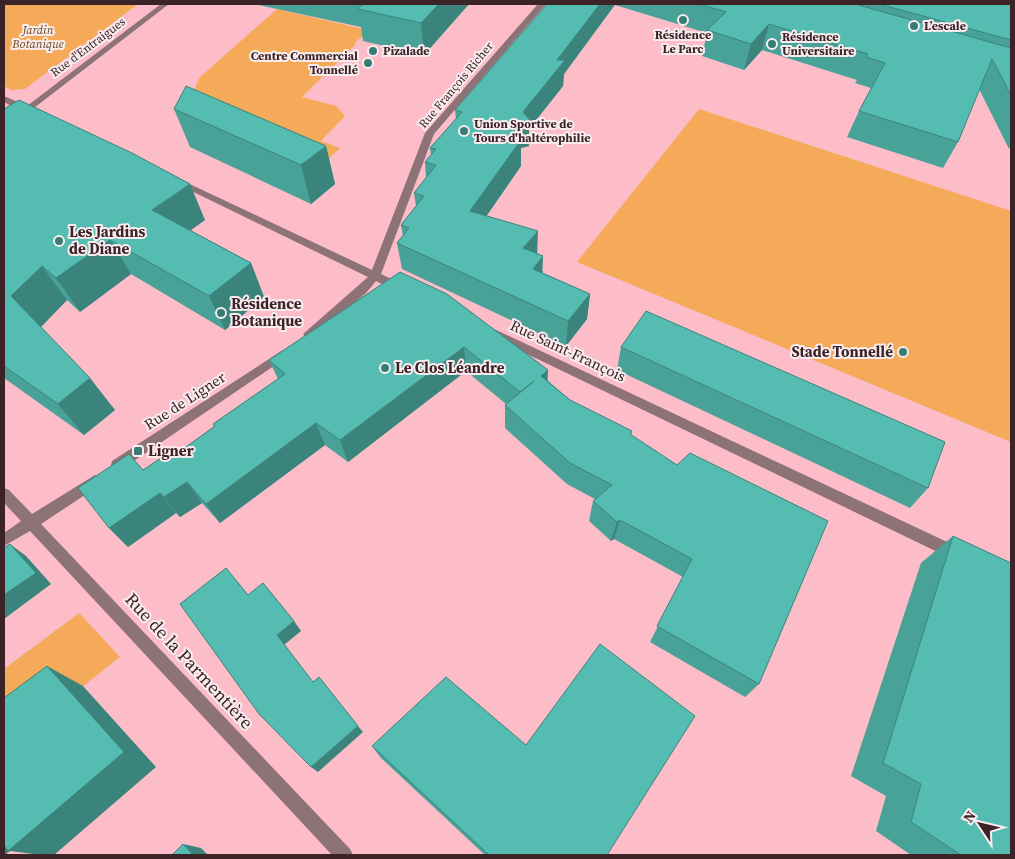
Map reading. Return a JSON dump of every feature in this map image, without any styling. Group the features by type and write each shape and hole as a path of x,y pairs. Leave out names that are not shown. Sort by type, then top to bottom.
{"street":[{"name":"Rue d'Entraigues","path":"4,128 31,112 165,4"},
{"name":"Rue François Richer","path":"375,276 430,133 542,4"},
{"path":"4,100 31,112"},
{"path":"162,174 409,292"},
{"name":"Rue de Ligner","path":"4,540 241,384 297,344 362,290 375,276"},
{"name":"Rue Saint-François","path":"486,329 967,558"},
{"name":"Rue de la Parmentière","path":"4,494 344,855"}],"green space":[{"name":"Jardin Botanique","path":"4,4 138,4 25,89 11,90 4,86"},
{"path":"277,9 372,31 356,41 355,45 302,97 336,106 345,116 321,141 340,148 328,159 194,91 199,78"},
{"name":"Stade Tonnellé","path":"699,109 1011,211 1011,442 577,262"},
{"path":"79,613 120,657 25,732 4,699 4,669"}],"building":[{"path":"363,4 439,4 421,23 358,9"},
{"path":"547,4 600,4 557,60 565,60 523,112 530,120 510,125 521,140 470,211 538,231 523,248 543,256 533,269 590,294 568,321 397,243 409,228 401,225 424,196 414,193 436,165 425,162 436,149 430,148 462,112 455,110"},
{"path":"699,4 855,4 1011,48 1011,95 992,59 958,142 859,111 885,63 866,57 868,54 769,24 751,44 707,30 726,12"},
{"path":"879,4 1011,4 1011,40"},
{"path":"186,86 326,146 301,165 174,109"},
{"path":"19,100 132,153 190,184 152,210 251,263 209,296 110,240 56,278 42,266 11,296 90,378 58,404 4,366 4,109"},
{"path":"400,272 447,294 548,370 541,376 570,400 632,431 630,434 677,465 690,453 828,521 759,684 657,626 692,559 620,520 617,522 593,501 612,485 570,463 505,405 534,381 520,392 464,347 340,440 316,423 206,504 187,482 164,497 160,493 109,528 78,488 129,454 143,470 164,456 168,460 215,426 213,424 285,374 269,360"},
{"path":"646,311 945,442 928,488 621,347"},
{"path":"953,536 1011,563 1011,855 961,855 911,822 921,784 883,763"},
{"path":"10,544 36,573 4,595 4,548"},
{"path":"226,568 248,595 263,583 294,621 277,635 313,682 319,677 358,726 311,767 259,714 180,604"},
{"path":"600,644 695,716 607,855 489,855 372,746 446,677 526,745"},
{"path":"47,666 124,752 8,851 4,845 4,698"},
{"path":"183,844 193,855 172,855"}],"place":[{"name":"Résidence Le Parc","path":"683,20"},
{"name":"L’escale","path":"914,26"},
{"name":"Résidence Universitaire","path":"772,44"},
{"name":"Pizalade","path":"373,51"},
{"name":"Centre Commercial Tonnellé","path":"368,63"},
{"name":"Union Sportive de Tours d'haltérophilie","path":"464,131"},
{"name":"Les Jardins de Diane","path":"59,241"},
{"name":"Résidence Botanique","path":"221,313"},
{"name":"Stade Tonnellé","path":"903,352"},
{"name":"Le Clos Léandre","path":"385,368"},
{"name":"Ligner","path":"138,451"}]}
